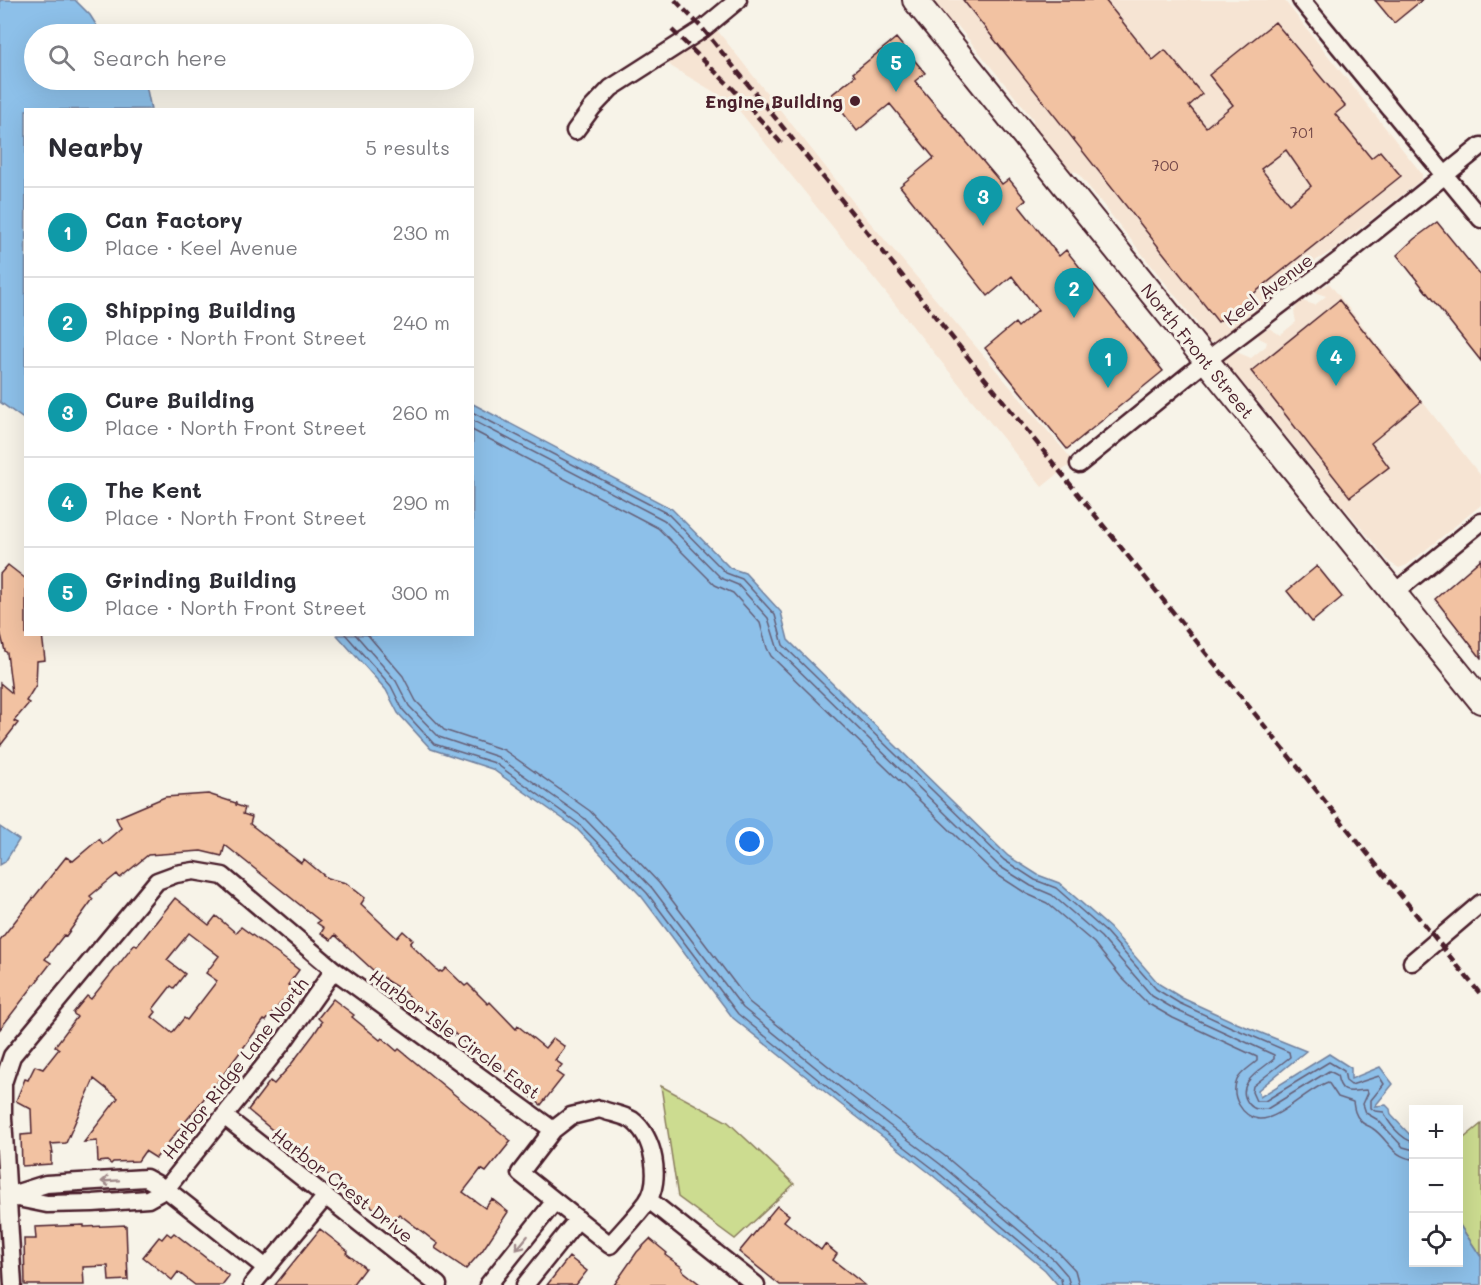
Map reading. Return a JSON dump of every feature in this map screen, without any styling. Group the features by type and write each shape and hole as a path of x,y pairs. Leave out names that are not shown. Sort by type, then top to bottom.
{"street":[{"path":"575,131 611,88 703,29 738,0"},
{"name":"North Front Street","path":"915,0 1481,701"},
{"path":"1301,0 1481,219"},
{"name":"Keel Avenue","path":"1079,464 1206,361 1351,251 1481,146"},
{"path":"1394,592 1481,522"},
{"name":"Harbor Isle Circle East","path":"13,1285 4,1196 3,1083 12,1056 157,881 176,874 194,872 223,876 334,970 553,1130"},
{"path":"1412,962 1481,903"},
{"name":"Harbor Ridge Lane North","path":"166,1189 283,1042 334,970"},
{"path":"600,1109 632,1120 648,1140 654,1162 655,1179 649,1200 610,1245 520,1173 553,1130 571,1116 600,1109"},
{"name":"Harbor Crest Drive","path":"224,1116 438,1285"},
{"path":"4,1196 46,1184 146,1178 166,1189 266,1268"},
{"path":"252,1285 326,1196"},
{"path":"649,1200 756,1285"},
{"path":"488,1285 555,1201"},
{"path":"525,1285 578,1219"}],"shaded area":[{"path":"928,0 1284,0 1422,174 1422,179 1330,252 1315,261 1216,342 1208,342 1200,337 1197,323 1077,172 1066,171 1033,129 1033,119 957,25 947,23"},
{"path":"717,30 862,213 1075,463 1042,487 733,103 672,67 666,61"},
{"path":"1329,283 1481,476 1481,505 1407,565 1399,568 1389,562 1345,508 1338,508 1327,497 1329,489 1242,382 1235,383 1224,367 1224,360 1234,351 1251,358 1266,346 1267,342 1259,338 1258,333 1269,328 1280,335 1296,322 1294,312 1299,300 1315,305 1326,296 1313,290"}],"green space":[{"path":"661,1086 728,1122 794,1184 735,1239 678,1197"},
{"path":"1481,1124 1481,1257 1463,1230 1463,1139"}],"water":[{"path":"0,0 75,0 96,24 24,24 24,90 147,90 151,108 24,108 24,419 0,402"},
{"path":"474,405 672,509 730,568 745,573 781,612 788,640 1008,856 1038,875 1059,883 1110,928 1159,984 1182,998 1234,1022 1306,1051 1258,1090 1260,1097 1329,1054 1351,1068 1351,1079 1380,1067 1393,1084 1375,1106 1386,1105 1391,1115 1409,1134 1409,1267 1463,1267 1463,1230 1481,1257 1481,1285 1058,1285 1045,1270 931,1174 733,1018 642,897 576,828 492,769 431,749 398,713 386,690 338,636 474,636"},
{"path":"0,827 19,840 5,862 0,865"}],"building":[{"path":"963,0 1105,0 1153,60 1165,50 1202,94 1189,106 1206,127 1233,105 1209,75 1275,22 1345,106 1335,114 1371,158 1380,151 1401,176 1218,322","holes":["1286,150 1311,186 1289,204 1261,169"]},
{"path":"1375,0 1422,0 1394,23"},
{"path":"896,38 925,73 915,81 1002,184 1009,179 1026,200 1019,206 1059,256 1066,250 1163,371 1067,449 985,348 1015,323 1018,327 1038,310 1012,276 988,296 900,186 934,158 890,104 857,131 830,96 855,76 853,73"},
{"path":"1437,222 1481,276 1481,361 1397,255"},
{"path":"1339,300 1421,402 1371,443 1389,467 1350,497 1251,371"},
{"path":"1481,559 1481,658 1435,599"},
{"path":"8,565 24,577 24,636 42,636 45,660 37,661 36,685 26,701 29,703 14,721 18,723 0,746 0,683 12,693 7,653 0,631 0,574"},
{"path":"1317,566 1342,597 1312,622 1287,591"},
{"path":"208,794 245,808 243,814 252,817 250,824 301,863 304,859 327,878 346,883 365,898 361,904 397,938 403,931 413,940 410,944 439,972 446,968 465,986 468,984 488,1004 490,1002 516,1029 518,1026 545,1048 553,1038 565,1047 555,1060 562,1065 556,1072 563,1077 541,1105 529,1095 529,1090 478,1049 475,1052 454,1033 453,1035 399,988 387,981 375,969 374,971 335,935 331,940 321,933 324,928 317,923 320,921 225,845 222,856 201,851 148,855 120,878 117,874 90,896 93,899 66,936 64,935 45,959 51,963 0,1029 0,940 66,857 73,861 99,839 103,844 121,828 116,818 165,797"},
{"path":"175,898 209,925 216,916 236,933 241,927 299,970 288,985 293,988 266,1021 264,1020 156,1158 145,1151 138,1161 111,1164 107,1161 98,1162 97,1141 84,1142 118,1098 94,1079 66,1143 51,1144 53,1153 51,1153 51,1164 22,1166 21,1135 32,1134 31,1109 16,1101 25,1079 28,1080 35,1066 43,1069 59,1049 55,1046 77,1017 73,1013 87,996 91,999 135,944 137,946","holes":["189,933 219,956 206,973 217,981 187,1020 184,1018 172,1033 152,1017 156,1012 153,1009 171,986 174,988 185,974 167,960"]},
{"path":"333,999 380,1040 382,1038 397,1051 399,1049 511,1141 486,1172 481,1169 463,1192 485,1208 492,1199 508,1212 482,1251 466,1269 435,1248 438,1244 399,1214 391,1223 386,1221 374,1211 375,1209 315,1165 248,1110 270,1081 274,1084 289,1067 322,1022 318,1018"},
{"path":"777,1206 789,1215 784,1221 821,1250 825,1244 837,1254 833,1260 865,1285 780,1285 739,1252"},
{"path":"84,1225 84,1227 126,1225 128,1280 109,1281 108,1266 83,1267 84,1285 25,1285 24,1239 36,1239 35,1227"},
{"path":"320,1229 365,1268 352,1285 275,1285"},
{"path":"167,1233 171,1236 174,1233 229,1276 222,1285 195,1285 178,1272 172,1280 143,1257 159,1237 162,1239"},
{"path":"650,1239 667,1253 665,1255 701,1285 614,1285 637,1252"},
{"path":"569,1257 587,1271 576,1285 547,1285"}],"railway":[{"path":"675,0 703,29 790,136 1481,995"},
{"path":"672,30 733,89 781,143"}],"place":[{"name":"Grinding Building","path":"896,92"},
{"name":"Engine Building","path":"855,101"},
{"name":"Cure Building","path":"983,226"},
{"name":"Shipping Building","path":"1074,318"},
{"name":"The Kent","path":"1336,386"},
{"name":"Can Factory","path":"1108,388"}]}
